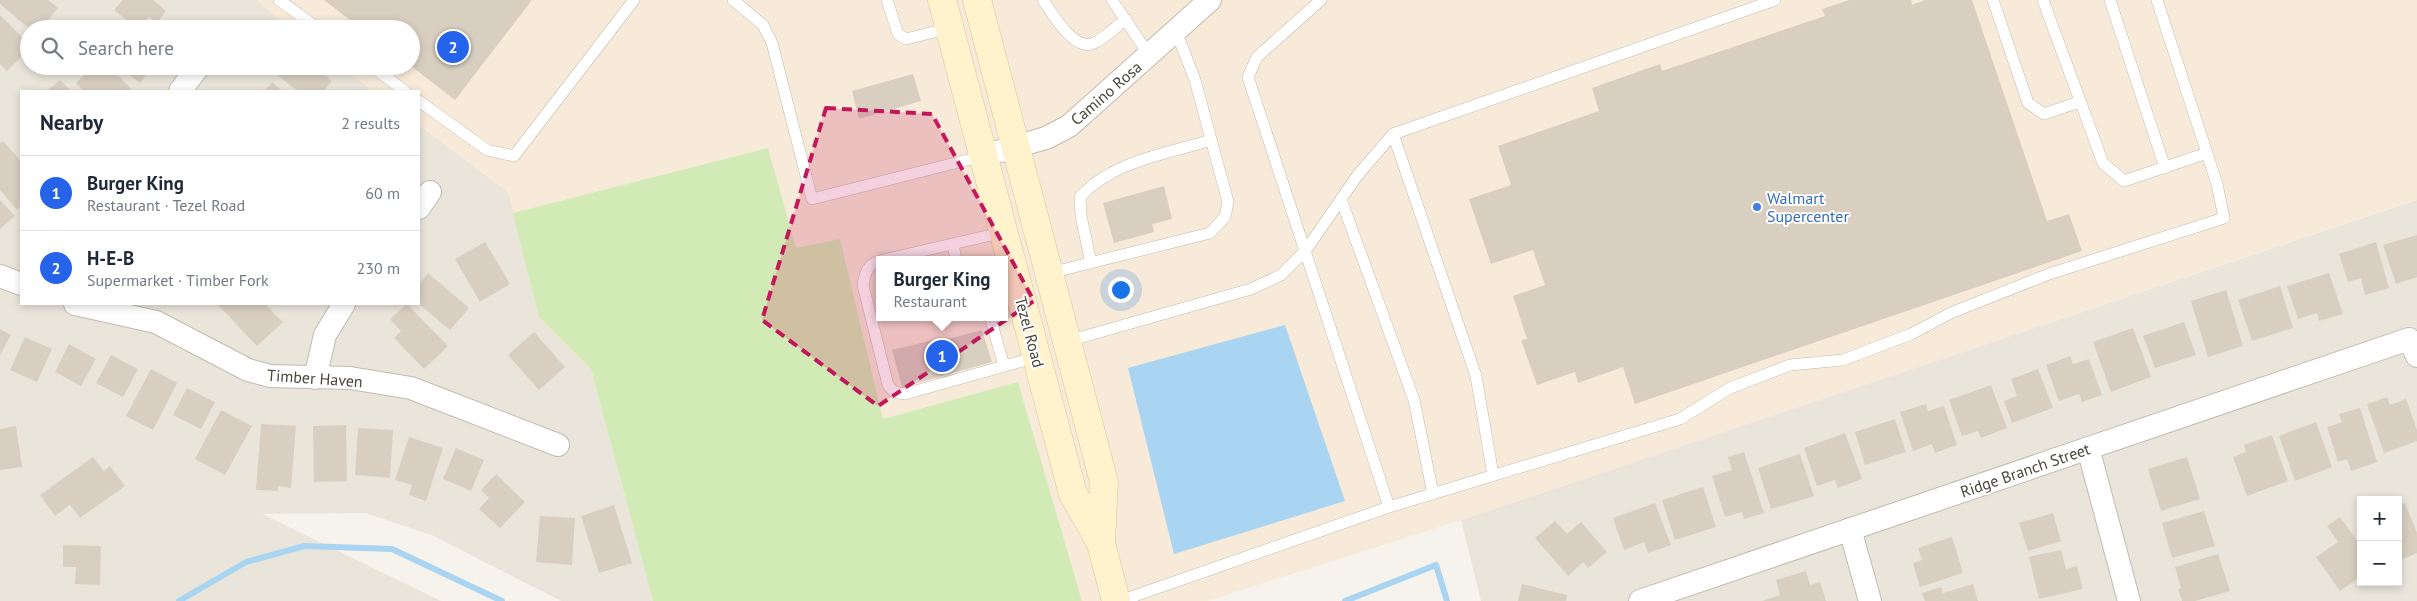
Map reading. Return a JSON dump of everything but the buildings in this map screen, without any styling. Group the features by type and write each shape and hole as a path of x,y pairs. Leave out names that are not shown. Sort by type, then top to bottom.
{"main road":[{"name":"Tezel Road","path":"942,0 1072,494 1101,543 1118,601"},
{"name":"Tezel Road","path":"976,0 1104,482 1101,543"}],"street":[{"name":"Camino Rosa","path":"983,156 1046,138 1070,126 1210,0"},
{"path":"181,90 192,75"},
{"path":"0,276 20,284"},
{"name":"Timber Haven","path":"80,305 156,322 248,370 270,376 350,378 411,388 558,445"},
{"path":"315,378 325,336 343,305"},
{"name":"Ridge Branch Street","path":"1640,601 2088,448 2413,348"},
{"path":"2088,448 2129,601"},
{"path":"1850,529 1870,601"}],"lane":[{"path":"279,0 307,20"},
{"path":"420,102 487,150 514,156 634,0"},
{"path":"732,0 763,26 772,43 812,199 983,156"},
{"path":"887,0 898,34 906,39 950,28"},
{"path":"1043,0 1073,40 1084,44 1093,44 1126,19"},
{"path":"1112,0 1149,55"},
{"path":"1321,0 1257,57 1248,77 1389,507"},
{"path":"1068,341 1251,289 1281,275 1306,250 1357,176 1393,134 1776,0"},
{"path":"1992,0 2028,103 2044,114 2079,102"},
{"path":"2043,0 2103,163 2124,181 2207,153"},
{"path":"2110,0 2165,168"},
{"path":"1118,601 1389,507 1680,419 1730,388 1790,366 1843,360 1910,334 1954,312 2049,274 2224,218 2217,184 2157,0"},
{"path":"1050,273 1210,233 1225,217 1228,202 1195,80 1176,31"},
{"path":"383,75 404,90"},
{"path":"1393,134 1476,376 1493,475"},
{"path":"1091,263 1081,216 1080,197 1092,184 1117,169 1211,140"},
{"path":"1341,198 1414,400 1433,494"},
{"path":"899,256 1004,232"},
{"path":"953,244 955,256"},
{"path":"876,262 865,272 863,285 888,385 894,392 905,394 1036,356"},
{"path":"991,321 1004,366"}],"highlighted area":[{"path":"826,108 932,114 1034,301 878,406 762,320"}],"shaded area":[{"path":"0,0 257,0 280,20 20,20 20,75 352,75 372,90 20,90 20,305 420,305 420,126 509,193 539,317 591,369 653,601 561,601 432,535 366,513 262,514 441,601 0,601"},
{"path":"257,0 2417,0 2417,200 1461,520 1207,601 1082,601 1018,382 883,419 840,239 796,249 768,148 513,213 509,193 420,126 420,90 372,90 352,75 420,75 420,20 280,20"},
{"path":"2417,200 2417,601 1481,601 1461,520"}],"green space":[{"path":"768,148 796,248 840,239 883,419 1018,382 1082,601 653,601 591,369 539,317 513,213"}],"water":[{"path":"1285,325 1345,501 1174,554 1128,368"}],"waterway":[{"path":"179,601 246,562 304,546 392,549 502,601"},
{"path":"1345,601 1436,565 1447,601"}],"place":[{"name":"H-E-B","path":"453,47"},
{"name":"Walmart Supercenter","path":"1757,207"},
{"name":"Burger King","path":"942,356"}]}
